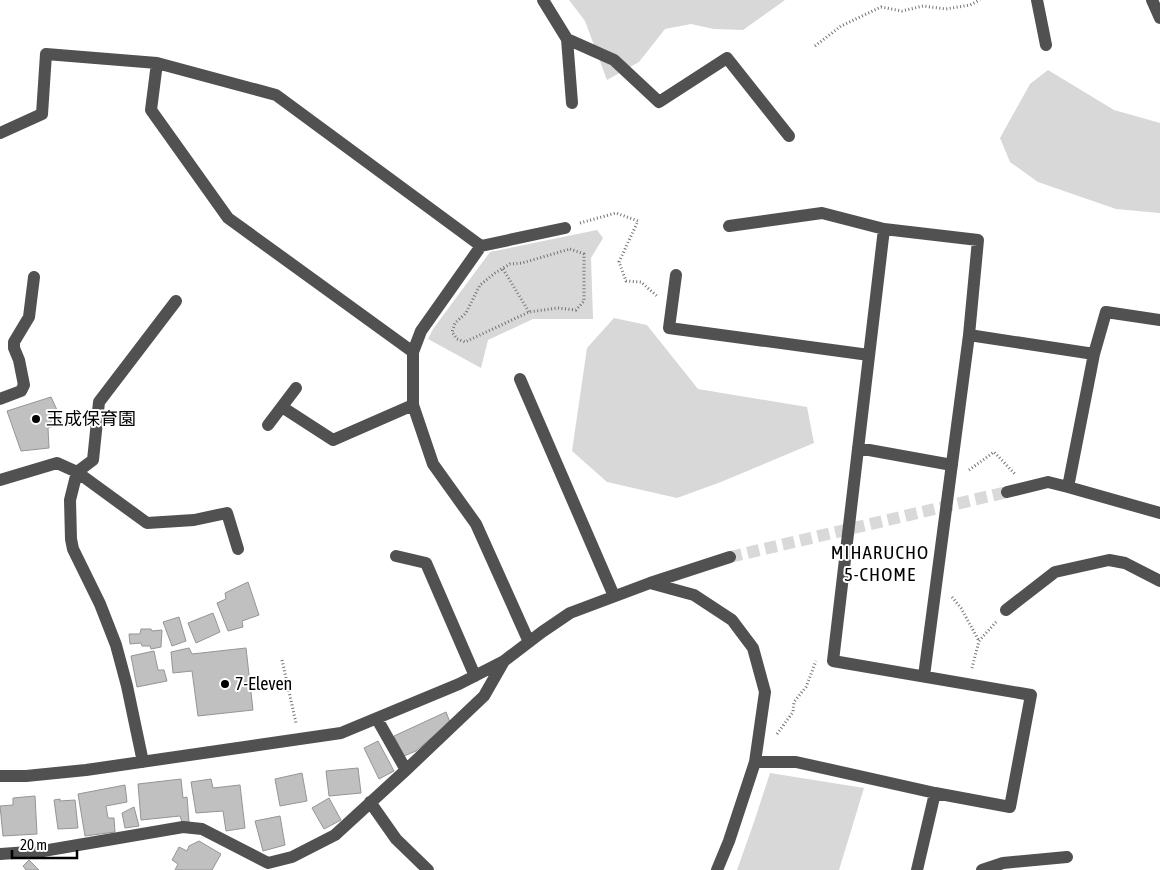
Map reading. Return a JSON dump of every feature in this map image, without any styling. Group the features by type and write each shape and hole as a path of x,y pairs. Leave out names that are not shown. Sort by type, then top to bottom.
{"street":[{"path":"543,0 567,39 572,103"},
{"path":"1037,0 1046,45"},
{"path":"1152,0 1160,18"},
{"path":"567,39 614,60 659,102 727,58 789,136"},
{"path":"0,133 42,114 46,54 157,63 276,95 481,246"},
{"path":"157,63 151,110 228,218 413,352"},
{"path":"729,226 822,213 884,229 978,240 952,465 924,676"},
{"path":"529,642 476,524 433,464 413,405 413,352 421,331 481,246 565,228"},
{"path":"755,762 796,762 935,793 1010,807 1031,695 833,661 884,229"},
{"path":"676,275 670,328 869,355"},
{"path":"0,399 21,391 24,385 14,342 29,317 34,277"},
{"path":"143,762 116,645 100,604 73,549 70,500 77,472 93,460 99,402 176,301"},
{"path":"1068,487 1094,354 1106,312 1160,320"},
{"path":"968,335 1094,354"},
{"path":"520,379 614,596"},
{"path":"268,426 296,388"},
{"path":"282,407 333,440 413,405"},
{"path":"858,448 952,465"},
{"path":"0,480 57,464 77,472 147,523 194,520 227,513 238,549"},
{"path":"1007,492 1048,482 1160,513"},
{"path":"396,556 426,563 475,676"},
{"path":"0,776 26,776 86,770 341,733 475,676 504,661 570,613 650,583 730,558"},
{"path":"1006,610 1055,572 1108,560 1125,563 1160,581"},
{"path":"650,583 694,595 732,620 753,648 765,692 755,762 729,841 717,870"},
{"path":"0,854 43,851 183,827 202,828 268,863 292,857 334,836 406,770 484,696 504,661"},
{"path":"377,719 406,770"},
{"path":"917,870 935,793"},
{"path":"370,802 396,839 428,870"},
{"path":"982,870 1003,863 1067,857"}],"path":[{"path":"815,46 840,26 881,7 902,10 923,6 946,9 970,5 980,0"},
{"path":"565,228 616,213 638,221 619,262 626,281 641,282 672,309"},
{"path":"570,248 584,254 584,301 576,310 558,308 529,312 465,342 457,339 452,332 455,322 466,313 480,285 503,268 510,264 522,263 570,248"},
{"path":"503,268 529,312"},
{"path":"952,465 969,470 994,452 1027,487"},
{"path":"937,580 961,608 979,642"},
{"path":"967,685 979,642 1006,610"},
{"path":"282,660 300,738"},
{"path":"780,729 793,712 794,702 806,687 816,661"}],"shaded area":[{"path":"569,0 785,0 743,30 714,29 691,24 665,29 639,62 607,80 585,21"},
{"path":"1048,70 1114,110 1160,123 1160,213 1116,209 1038,182 1010,162 1000,138 1030,84"},
{"path":"597,230 603,238 591,258 593,319 533,319 488,340 481,368 428,339 433,329 490,252"},
{"path":"614,318 647,325 698,389 807,407 814,443 721,482 677,498 607,482 572,451 587,348"},
{"path":"770,773 864,788 839,870 737,870"}],"building":[{"path":"51,397 63,423 48,428 49,448 21,451 7,411"},
{"path":"248,582 259,615 242,621 243,627 228,631 217,603 226,599 225,593"},
{"path":"213,613 220,632 196,643 188,623"},
{"path":"179,617 186,641 172,646 163,622"},
{"path":"141,629 162,630 161,647 151,649 150,646 142,646 141,643 130,644 129,634 140,634"},
{"path":"189,648 192,654 246,648 253,710 198,716 192,671 173,673 171,652"},
{"path":"154,651 158,670 164,670 167,681 137,687 131,656"},
{"path":"446,712 450,722 416,751 404,756 394,736"},
{"path":"378,741 394,771 379,779 364,748"},
{"path":"358,768 361,793 329,796 326,771"},
{"path":"302,773 307,801 280,806 275,779"},
{"path":"181,779 183,798 187,797 189,822 182,822 180,816 141,820 138,784"},
{"path":"211,779 213,788 240,785 245,828 226,831 223,811 196,813 191,782"},
{"path":"125,785 127,802 106,806 108,818 114,818 115,832 85,836 78,794"},
{"path":"35,796 37,834 3,836 0,806 13,805 13,798"},
{"path":"329,798 341,820 324,829 312,808"},
{"path":"60,799 60,801 75,800 78,828 58,829 54,800"},
{"path":"134,807 139,826 125,828 122,813"},
{"path":"280,816 285,845 263,851 255,821"},
{"path":"199,841 221,854 212,870 175,870 178,864 172,860 179,847 187,851 189,846"},
{"path":"29,860 39,870 26,870 23,866"}],"tunnel":[{"path":"730,557 1007,492"}],"place":[{"name":"玉成保育園","path":"36,419"},
{"name":"7-Eleven","path":"225,684"}],"district":[{"name":"MIHARUCHO 5-CHOME","path":"880,563"}]}
